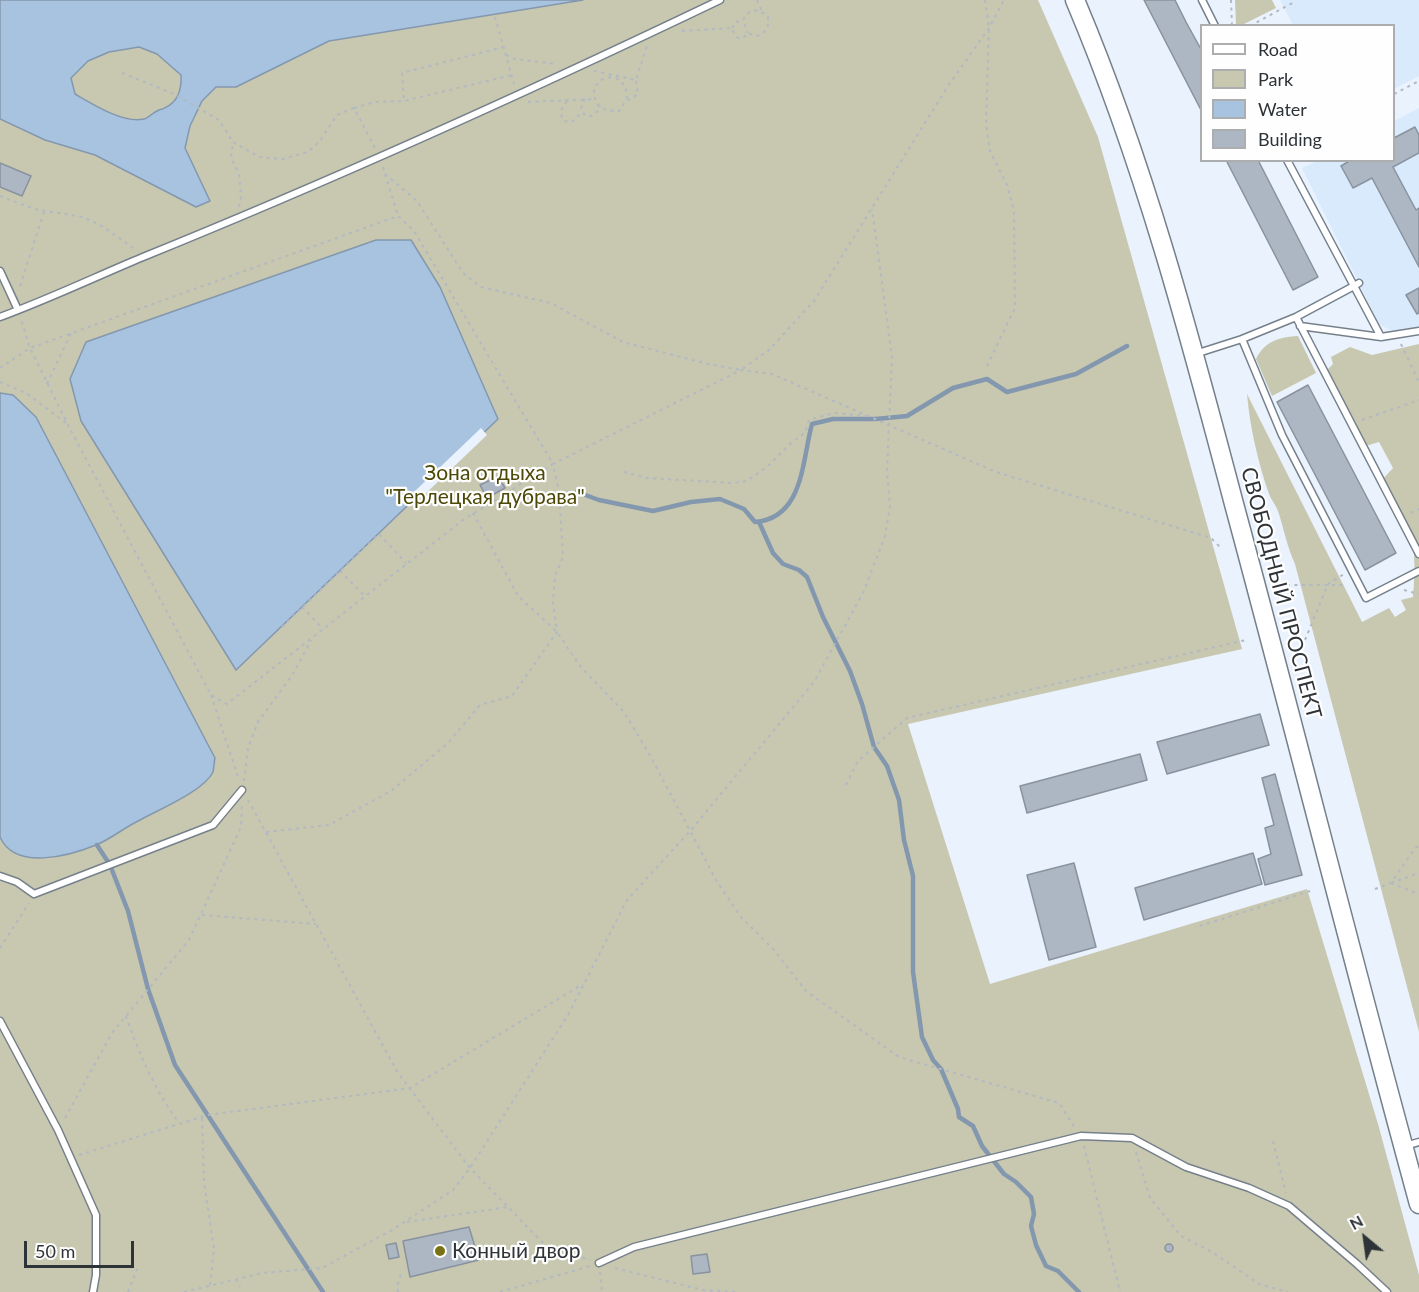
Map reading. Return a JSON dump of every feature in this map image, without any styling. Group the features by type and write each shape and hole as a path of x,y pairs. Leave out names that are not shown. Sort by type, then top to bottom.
{"main road":[{"name":"СВОБОДНЫЙ ПРОСПЕКТ","path":"1075,0 1124,122 1161,238 1411,1144 1419,1204"}],"lane":[{"path":"0,317 380,157 720,0"},
{"path":"1202,0 1214,24"},
{"path":"1288,162 1356,284 1381,336"},
{"path":"0,271 18,310"},
{"path":"1194,354 1242,339 1296,317 1356,284"},
{"path":"1296,317 1419,555"},
{"path":"1300,326 1381,336 1419,332"},
{"path":"1242,339 1282,435 1366,598 1419,571"},
{"path":"0,876 17,882 34,894 213,825 242,790"},
{"path":"0,1022 58,1130 96,1215 96,1275 93,1292"},
{"path":"599,1263 634,1247 1081,1136 1132,1138 1186,1167 1249,1188 1289,1206 1386,1292"}],"path":[{"path":"748,33 757,36 765,33 769,25 768,16 762,11 757,0"},
{"path":"985,0 989,28 986,124 990,151 1007,185 1014,211 1015,308 986,369"},
{"path":"212,694 227,704 473,513 553,464 741,370 769,350 814,301 948,86 989,28 1004,0"},
{"path":"1231,0 1232,24"},
{"path":"1254,24 1296,1"},
{"path":"732,28 736,22 743,20 746,14 754,10 762,11"},
{"path":"495,16 517,95"},
{"path":"743,20 748,33"},
{"path":"627,101 627,89 623,82 613,76 601,80 594,88 594,99 607,111 620,111 627,101 638,94 636,80 652,33 732,28"},
{"path":"732,28 738,38 748,33"},
{"path":"404,101 402,73 504,47"},
{"path":"506,55 515,59 579,67 636,80"},
{"path":"122,72 174,94 219,120 232,142 259,157 283,159 308,152 320,141 337,116 354,108 375,102 404,101 512,75"},
{"path":"1395,93 1419,81"},
{"path":"568,100 561,108 560,114 564,121 571,122 578,118 585,99"},
{"path":"498,104 594,99"},
{"path":"581,111 591,117 600,106"},
{"path":"266,832 328,825 391,791 448,742 480,705 512,696 557,632 553,602 554,584 563,557 563,548 559,491 553,464 414,231 398,216 380,157 354,108"},
{"path":"232,142 231,158 238,174 241,197 237,219"},
{"path":"385,174 417,201 463,273 481,287 551,303 623,342 704,363 772,374 888,427 996,472 1211,538 1220,547"},
{"path":"0,196 44,212 83,218 100,225 145,256"},
{"path":"184,1292 262,1273 322,1268 404,1222 453,1191 568,1015 627,900 691,830 814,682 864,591 885,536 890,506 886,471 892,357 872,209"},
{"path":"15,302 44,212"},
{"path":"0,368 30,348 398,216"},
{"path":"18,310 30,348 47,384 212,694 242,790 398,1073 470,1168 545,1245 599,1263 703,1290 736,1292"},
{"path":"47,384 71,333"},
{"path":"1397,334 1419,382"},
{"path":"0,382 26,393 68,425"},
{"path":"1351,424 1419,400"},
{"path":"624,472 647,478 733,483 747,481 768,466 791,443 805,433 810,420 834,413 868,416"},
{"path":"473,513 518,596 557,632 579,666 624,712 691,830 716,880 741,917 774,950 806,991 898,1057 1059,1103 1081,1136 1120,1292"},
{"path":"282,627 379,534 407,564"},
{"path":"1305,640 1328,584 1351,570"},
{"path":"340,571 365,596"},
{"path":"1287,585 1359,585"},
{"path":"302,607 323,629"},
{"path":"58,1130 111,1033 189,940 241,827 242,790 248,748 258,722 293,674 311,639"},
{"path":"846,785 858,760 907,718 1246,640"},
{"path":"1391,884 1415,848 1419,846"},
{"path":"1375,889 1419,873"},
{"path":"1391,884 1419,894"},
{"path":"1200,926 1313,890"},
{"path":"0,948 34,894"},
{"path":"201,915 316,924"},
{"path":"70,1157 212,1115 410,1089 585,982"},
{"path":"126,1016 139,1055 159,1093 180,1124"},
{"path":"202,1117 204,1182 213,1249 210,1285"},
{"path":"1132,1138 1150,1198 1181,1236 1212,1252 1259,1284 1288,1292"},
{"path":"1273,1141 1289,1206"},
{"path":"404,1222 508,1207"},
{"path":"500,1292 599,1263"},
{"path":"599,1263 602,1292"},
{"path":"128,1292 137,1269"},
{"path":"398,1292 396,1287 402,1271"},
{"path":"236,1278 240,1287"}],"shaded area":[{"path":"1280,0 1419,0 1419,76 1395,88 1395,24 1292,24"},
{"path":"1419,108 1419,328 1392,331 1379,324 1302,168 1315,162 1395,162 1395,120"}],"green space":[{"name":"Зона отдыха \"Терлецкая дубрава\"","path":"0,0 1038,0 1098,137 1242,649 908,724 990,984 1307,889 1378,1124 1419,1275 1419,1292 0,1292"},
{"path":"1235,0 1272,0 1276,8 1244,24 1236,24"},
{"path":"1298,336 1316,373 1272,396 1256,359 1273,341"},
{"path":"1419,344 1419,1032 1295,564 1258,457 1247,394 1362,622 1389,608 1395,617 1406,610 1401,600 1413,597 1414,555 1410,538 1381,481 1393,468 1379,442 1362,447 1325,372 1333,364 1331,357 1350,347 1372,355"}],"water":[{"path":"0,0 583,0 329,41 236,87 216,87 202,101 190,126 185,148 210,201 196,207 95,155 45,140 0,119","holes":["139,47 157,54 181,75 181,87 177,97 170,105 146,118 136,120 118,116 75,94 71,78 88,61 109,52"]},
{"path":"376,240 411,240 440,287 498,419 236,670 81,421 70,379 86,342"},
{"path":"0,393 13,395 36,417 215,758 213,772 191,793 96,845 72,853 44,858 18,854 7,848 0,837"}],"pier":[{"path":"481,428 487,435 421,498 415,491"}],"building":[{"path":"1144,0 1175,0 1200,47 1200,108"},
{"path":"1415,127 1419,135 1419,153 1393,167 1416,210 1419,208 1419,267 1372,178 1353,188 1341,166 1348,162 1395,162 1395,137"},
{"path":"1227,162 1259,162 1318,277 1293,290"},
{"path":"0,163 31,176 22,196 0,187"},
{"path":"1419,288 1419,313 1417,314 1406,295"},
{"path":"1308,385 1396,553 1365,570 1277,402"},
{"path":"498,476 505,488 487,498 480,485"},
{"path":"1260,714 1269,745 1167,774 1157,742"},
{"path":"1140,754 1147,780 1027,813 1020,786"},
{"path":"1275,774 1302,875 1265,885 1258,859 1271,854 1265,828 1274,825 1262,778"},
{"path":"1253,853 1262,884 1144,920 1135,888"},
{"path":"1074,863 1096,947 1049,960 1027,875"},
{"name":"Конный двор","path":"469,1227 479,1260 410,1277 403,1241"},
{"path":"396,1243 399,1257 389,1259 386,1245"},
{"path":"1169,1244 1173,1248 1169,1252 1165,1248"},
{"path":"707,1254 710,1272 693,1274 691,1256"}],"waterway":[{"path":"577,492 599,500 653,511 691,502 720,499 744,509 755,522 771,518 783,510 792,499 798,485 812,424 833,419 907,416 953,388 987,379 1007,392 1076,374 1127,346"},
{"path":"759,522 773,553 783,564 799,570 807,577 823,617 850,671 874,747 887,766 899,800 904,840 913,876 913,972 922,1037 933,1060 941,1069 958,1109 959,1117 973,1126 982,1146 1004,1174 1031,1197 1034,1214 1031,1226 1036,1245 1046,1266 1058,1271 1079,1292"},
{"path":"97,845 110,865 128,911 148,989 175,1065 323,1292"}],"place":[{"name":"Конный двор","path":"440,1251"}]}
